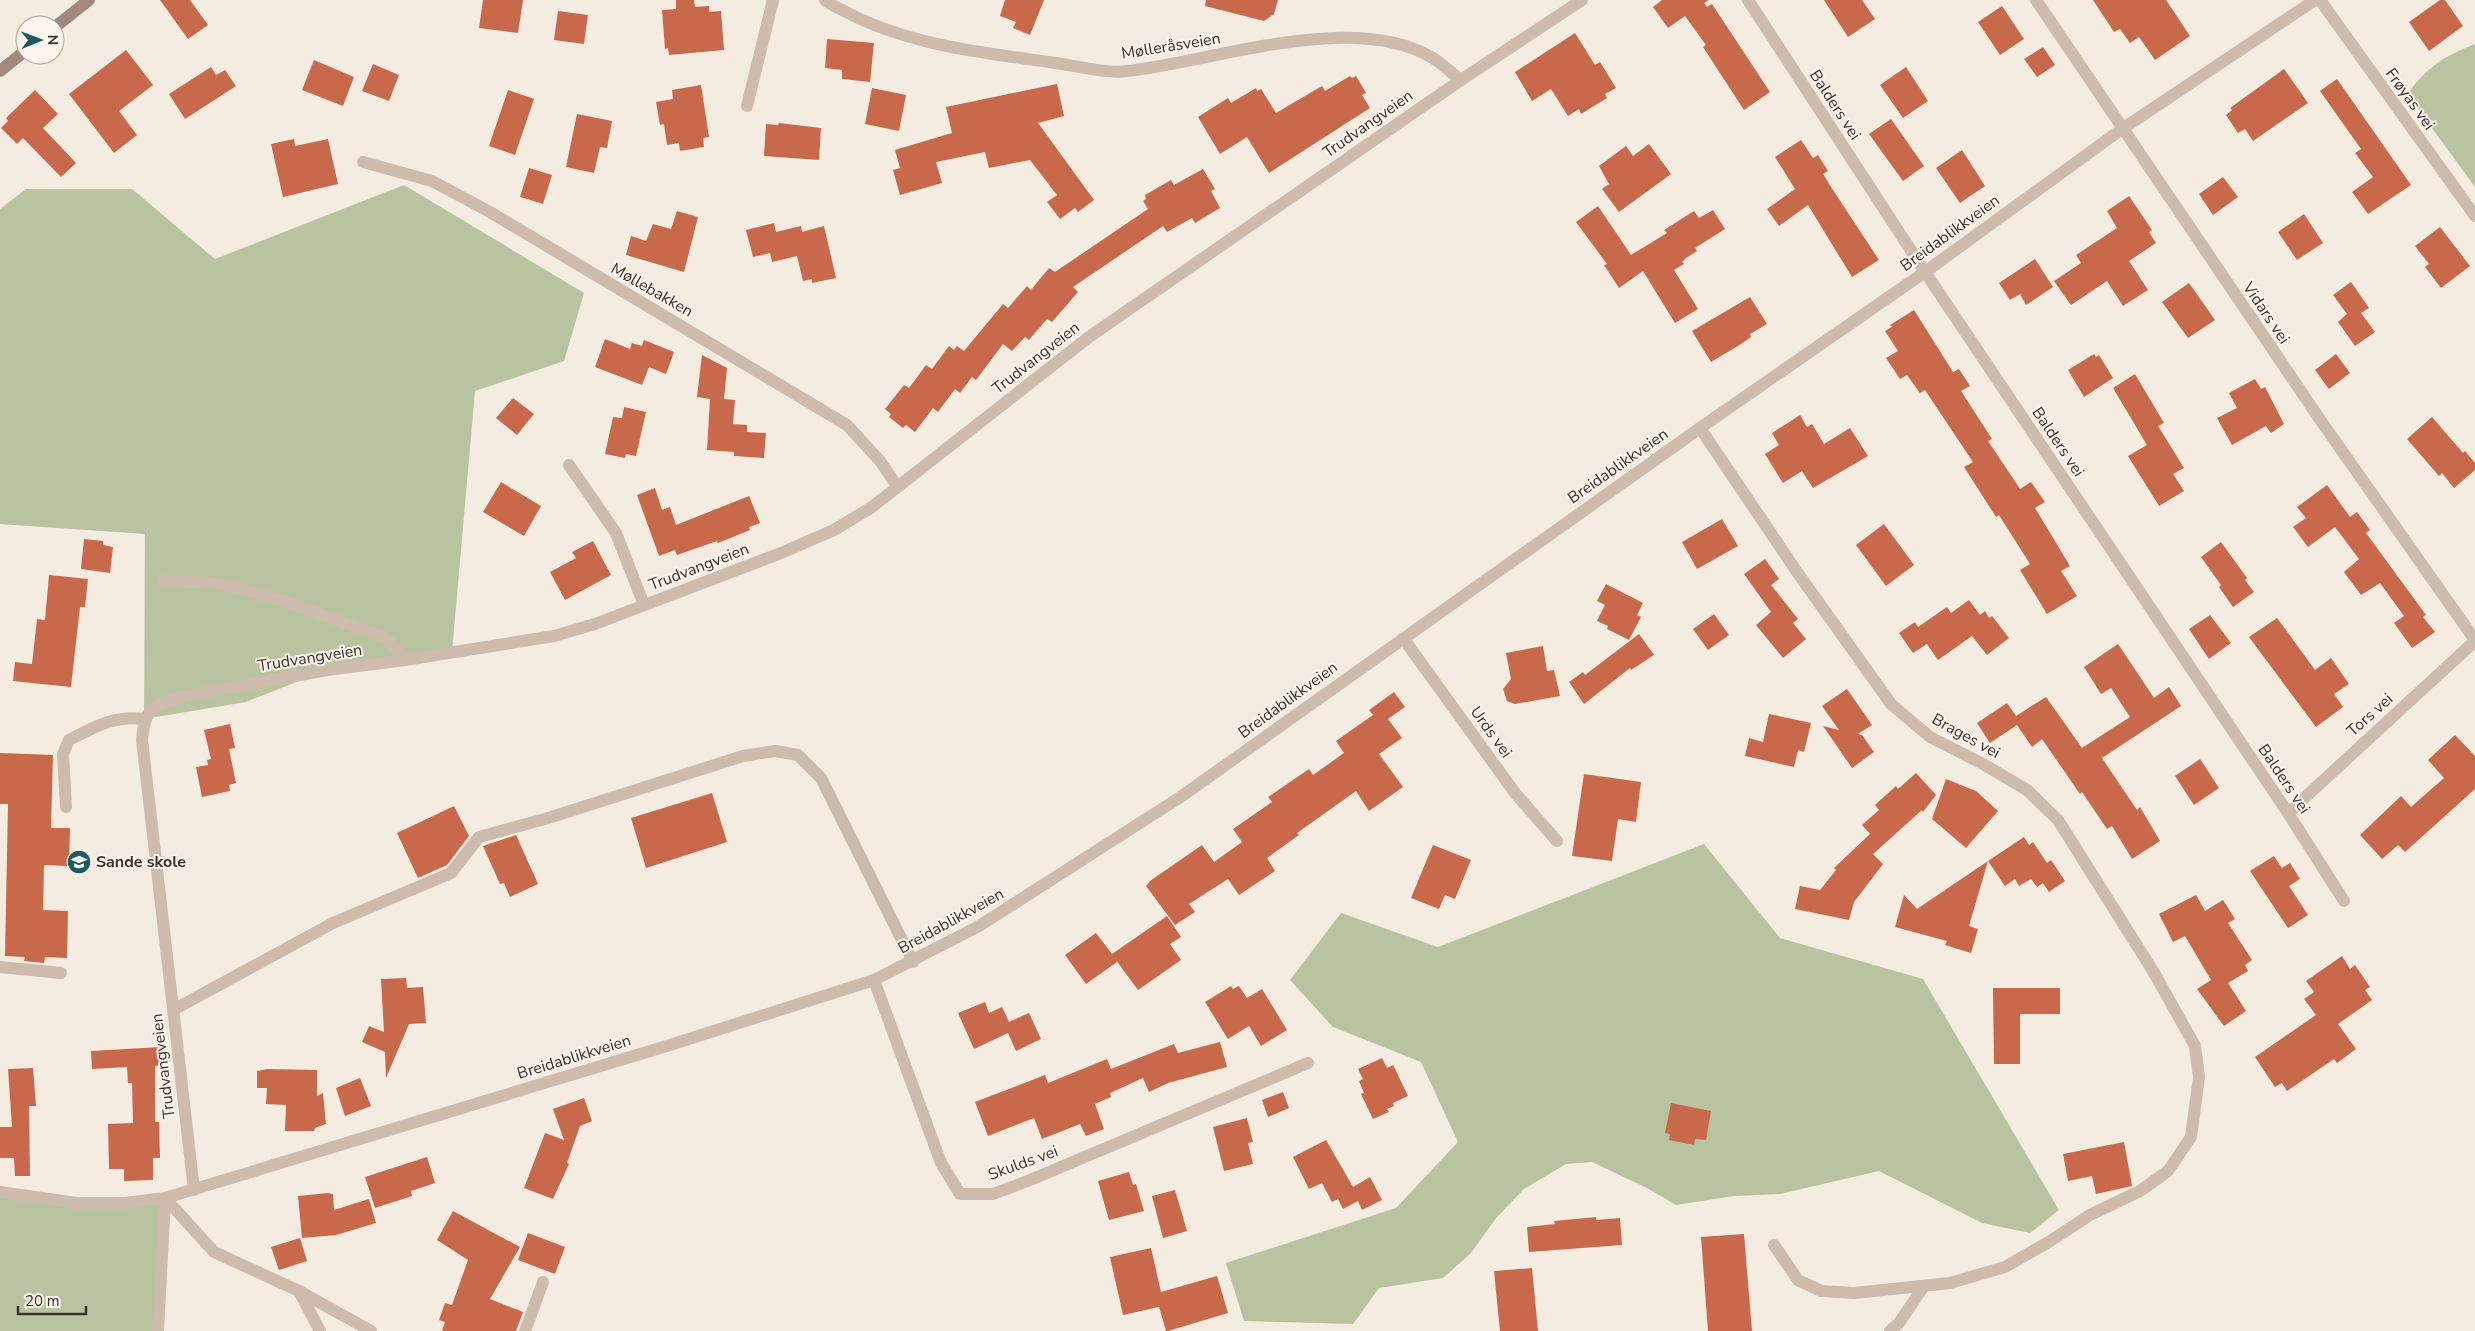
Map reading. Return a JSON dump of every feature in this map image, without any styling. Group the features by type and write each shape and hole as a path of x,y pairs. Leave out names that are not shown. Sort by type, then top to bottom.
{"main road":[{"path":"65,19 90,0"},
{"path":"0,70 15,59"}],"street":[{"path":"747,106 773,0"},
{"name":"Mølleråsveien","path":"826,0 865,22 899,35 984,52 1084,67 1125,72 1263,46 1336,37 1393,43 1431,57 1461,80"},
{"name":"Trudvangveien","path":"194,1190 142,740 144,718 158,705 180,697 327,670 405,660 554,636 781,554 834,530 872,507 1089,337 1461,80 1582,0"},
{"name":"Balders vei","path":"1748,0 1925,272 2288,813 2344,901"},
{"name":"Vidars vei","path":"2036,0 2321,422 2475,641"},
{"name":"Breidablikkveien","path":"0,1192 77,1203 125,1203 165,1198 670,1045 874,980 913,962 979,926 1182,796 1700,428 1925,272 2122,129 2315,0"},
{"name":"Frøyas vei","path":"2320,0 2475,216"},
{"name":"Møllebakken","path":"363,162 432,181 490,212 848,425 880,461 897,486"},
{"name":"Brages vei","path":"1700,428 1797,572 1891,704 1930,738 1984,764 2027,790 2058,820 2153,971 2194,1046 2199,1077 2191,1137 2168,1171 2140,1191 2090,1215 2005,1267 1950,1283 1854,1293 1821,1291 1798,1280 1774,1245"},
{"path":"569,465 616,533 644,605"},
{"path":"163,581 218,583 278,599 386,638 405,660"},
{"name":"Urds vei","path":"1403,638 1515,793 1558,841"},
{"name":"Tors vei","path":"2288,813 2475,641"},
{"path":"66,807 63,754 69,740 110,720 128,717 144,718"},
{"path":"173,1010 333,922 451,873 479,837 545,819 743,756 775,751 798,756 822,778 913,962"},
{"path":"0,968 61,973"},
{"name":"Skulds vei","path":"874,980 940,1163 960,1194 993,1194 1308,1063"},
{"path":"165,1198 214,1252 299,1291 371,1331"},
{"path":"158,1331 165,1198"},
{"path":"525,1331 543,1282"},
{"path":"1890,1331 1899,1323 1924,1286"},
{"path":"299,1291 320,1331"}],"green space":[{"path":"2475,44 2475,187 2407,94 2437,63"},
{"path":"404,185 584,293 564,361 475,391 452,652 327,670 246,702 144,719 145,534 0,524 0,209 26,189 132,189 215,259"},
{"path":"1704,844 1780,938 1923,979 2059,1210 2030,1233 1982,1223 1879,1171 1780,1194 1734,1196 1676,1205 1647,1188 1592,1162 1566,1164 1524,1189 1496,1218 1471,1253 1443,1278 1379,1288 1353,1324 1244,1321 1226,1263 1396,1208 1458,1142 1421,1062 1333,1027 1290,980 1341,913 1438,947"},
{"path":"0,1192 77,1203 165,1198 158,1331 0,1331"}],"building":[{"path":"160,0 190,0 208,25 188,39"},
{"path":"483,0 523,0 518,33 479,28"},
{"path":"676,0 694,0 695,7 709,6 709,12 721,11 724,50 669,55 668,48 665,49 662,10 676,9"},
{"path":"1005,0 1044,0 1030,35 1013,28 1016,22 1000,16"},
{"path":"1206,0 1278,0 1274,14 1264,21 1205,6"},
{"path":"1662,0 1709,0 1704,3 1707,7 1712,4 1770,92 1744,110 1703,47 1706,45 1685,16 1668,28 1653,7"},
{"path":"1824,0 1862,0 1875,19 1848,37"},
{"path":"2093,0 2166,0 2190,36 2155,60 2139,37 2130,43 2120,29 2114,32"},
{"path":"2440,0 2445,0 2463,26 2429,51 2409,22"},
{"path":"2002,6 2024,39 2000,55 1978,22"},
{"path":"558,11 588,15 584,44 554,40"},
{"path":"1575,33 1595,65 1600,62 1616,88 1605,94 1607,98 1581,114 1579,109 1568,116 1551,89 1532,101 1515,72"},
{"path":"827,39 874,43 870,82 842,79 842,70 825,68"},
{"path":"2043,47 2055,65 2037,77 2024,59"},
{"path":"126,50 153,85 119,111 137,135 114,153 69,94"},
{"path":"314,60 354,77 343,106 302,90"},
{"path":"373,64 399,75 389,101 362,91"},
{"path":"211,67 216,75 225,70 236,86 185,119 169,94"},
{"path":"1906,67 1928,101 1903,118 1880,85"},
{"path":"2284,69 2308,103 2253,141 2245,129 2238,133 2226,115 2232,110 2230,108"},
{"path":"1350,76 1352,78 1356,76 1366,93 1362,95 1370,108 1269,173 1247,137 1220,154 1198,117 1228,98 1231,103 1256,88 1257,91 1261,89 1276,113 1322,86 1325,91"},
{"path":"2337,79 2411,185 2368,214 2352,192 2373,177 2355,153 2361,149 2320,91"},
{"path":"1057,84 1064,116 1038,123 1094,200 1078,212 1075,208 1060,219 1047,202 1057,195 1030,160 989,168 985,152 936,162 942,183 900,195 893,170 900,168 895,150 952,133 946,107"},
{"path":"701,85 709,137 703,138 704,147 680,151 679,143 667,145 664,124 660,125 656,102 673,99 672,90"},
{"path":"872,88 906,95 899,131 865,124"},
{"path":"35,90 58,114 43,128 76,163 61,177 23,138 17,144 1,128 8,121 6,118"},
{"path":"508,90 534,99 515,155 489,146"},
{"path":"577,114 612,121 607,148 600,147 594,173 566,167"},
{"path":"1891,119 1924,166 1903,181 1869,134"},
{"path":"779,123 821,128 819,160 764,156 766,124 778,125"},
{"path":"294,139 295,146 328,139 338,184 283,197 271,144"},
{"path":"1801,140 1813,158 1818,155 1828,171 1823,174 1879,260 1852,277 1808,205 1779,226 1767,209 1795,189 1775,157"},
{"path":"1649,144 1671,174 1619,212 1602,189 1609,184 1599,166 1626,146 1633,156"},
{"path":"1962,150 1985,186 1960,203 1936,168"},
{"path":"529,168 552,175 543,204 520,197"},
{"path":"1203,169 1215,189 1211,191 1220,208 1195,223 1192,218 1167,232 1163,226 1073,287 1078,292 1052,322 1047,319 1029,340 1025,337 1012,351 1003,344 976,380 972,377 960,393 955,389 938,412 933,408 915,432 906,425 903,428 889,417 891,414 885,409 904,385 909,388 926,365 932,369 949,346 954,350 957,346 964,351 1003,304 1008,308 1027,286 1031,290 1049,268 1055,272 1148,209 1143,201 1146,199 1145,195 1171,180 1174,185"},
{"path":"2223,177 2238,197 2213,215 2199,194"},
{"path":"2129,196 2152,230 2149,232 2156,243 2129,261 2148,290 2123,306 2107,281 2071,305 2054,281 2081,263 2076,255 2117,228 2107,211"},
{"path":"1598,206 1631,255 1667,233 1664,230 1694,211 1699,218 1713,210 1725,229 1695,248 1697,251 1682,262 1684,264 1674,270 1698,309 1675,323 1643,271 1619,288 1604,265 1607,264 1576,222"},
{"path":"677,211 698,217 684,272 626,255 631,236 646,241 653,224 671,229"},
{"path":"2304,214 2323,243 2297,260 2278,232"},
{"path":"774,223 776,232 801,226 802,232 824,226 836,278 812,283 812,279 803,281 797,256 772,262 770,253 753,257 746,230"},
{"path":"2440,227 2470,266 2441,288 2425,267 2429,264 2415,246"},
{"path":"2035,259 2053,287 2026,305 2020,294 2010,300 1999,283"},
{"path":"2351,282 2369,308 2361,313 2375,332 2355,346 2338,322 2347,314 2333,295"},
{"path":"2189,283 2215,320 2188,338 2162,302"},
{"path":"1750,297 1767,324 1750,334 1751,337 1741,344 1711,362 1692,331"},
{"path":"1914,310 1953,372 1959,369 1970,386 1961,391 1992,439 1988,441 2020,489 2031,482 2045,502 2035,508 2070,566 2061,571 2077,596 2047,614 2020,570 2030,564 1999,515 1996,517 1964,467 1973,462 1925,390 1920,393 1907,375 1900,379 1886,358 1898,351 1885,331 1892,327 1890,325"},
{"path":"605,339 630,349 632,343 642,346 644,340 674,352 666,374 649,367 642,385 595,367"},
{"path":"2094,354 2096,357 2099,355 2113,378 2084,397 2068,370"},
{"path":"2336,354 2350,373 2329,389 2315,370"},
{"path":"702,355 727,368 724,399 735,400 733,424 747,425 747,432 766,433 764,458 734,456 734,452 707,450 710,399 697,397"},
{"path":"2135,374 2164,423 2158,426 2184,468 2173,474 2184,491 2159,506 2128,456 2147,445 2113,388"},
{"path":"2255,379 2261,389 2265,387 2284,424 2271,433 2266,426 2232,445 2217,418 2237,408 2229,393"},
{"path":"513,398 534,414 517,435 496,418"},
{"path":"624,407 646,412 636,456 626,454 625,458 605,454 613,417 622,418"},
{"path":"1800,415 1807,427 1812,424 1824,444 1850,428 1868,456 1813,488 1802,471 1783,483 1765,454 1779,445 1772,433"},
{"path":"2432,417 2463,453 2465,451 2475,463 2475,470 2454,488 2442,473 2439,476 2407,439"},
{"path":"501,482 541,506 524,536 483,512"},
{"path":"2327,485 2350,517 2357,512 2370,530 2366,533 2426,615 2423,617 2435,632 2412,648 2394,623 2404,616 2380,583 2361,595 2344,572 2359,559 2335,527 2308,547 2293,527 2306,518 2297,507"},
{"path":"655,488 662,510 670,507 676,525 749,496 760,523 749,527 750,530 718,543 717,541 677,555 675,550 659,556 637,495"},
{"path":"1722,519 1738,546 1697,569 1682,542"},
{"path":"1884,524 1914,565 1886,586 1856,545"},
{"path":"84,539 103,541 103,545 113,547 110,573 81,569"},
{"path":"593,541 611,575 565,600 550,572 576,558 572,552"},
{"path":"2221,542 2247,578 2245,580 2254,592 2233,607 2219,587 2221,585 2201,557"},
{"path":"1765,559 1779,579 1771,585 1798,619 1793,623 1806,639 1783,658 1756,625 1771,612 1744,574"},
{"path":"49,575 88,579 85,607 80,607 71,687 13,681 15,662 32,664 37,619 45,620"},
{"path":"1606,584 1643,603 1637,615 1641,617 1629,640 1607,629 1608,626 1597,621 1605,605 1597,601"},
{"path":"1969,600 1980,615 1985,611 1989,618 1992,616 2009,638 1987,655 1972,636 1938,660 1927,644 1913,653 1899,633 1915,622 1918,627 1947,607 1951,613"},
{"path":"1714,614 1729,635 1708,650 1693,629"},
{"path":"2210,615 2231,643 2209,659 2189,629"},
{"path":"2277,618 2315,670 2331,658 2349,684 2334,694 2343,707 2316,727 2249,637"},
{"path":"1639,634 1654,655 1631,670 1630,668 1584,704 1569,682 1583,672 1585,675"},
{"path":"2118,644 2154,698 2169,687 2181,706 2102,758 2137,810 2140,807 2160,841 2132,859 2112,826 2107,829 2042,739 2032,747 2017,725 1990,743 1977,723 2007,703 2016,716 2046,697 2082,748 2130,717 2111,688 2101,694 2084,667"},
{"path":"1543,646 1547,671 1554,670 1560,696 1515,704 1507,701 1503,689 1511,679 1506,653"},
{"path":"1847,689 1872,725 1858,734 1862,735 1874,752 1852,768 1823,726 1839,730 1822,706"},
{"path":"1394,692 1405,707 1388,719 1402,738 1379,754 1403,787 1369,811 1356,791 1297,833 1299,835 1267,858 1275,871 1239,895 1228,879 1189,904 1195,912 1175,925 1146,886 1150,881 1202,845 1214,862 1242,842 1233,829 1272,802 1268,797 1309,769 1313,775 1344,753 1336,741 1373,715 1369,710"},
{"path":"1769,714 1811,723 1804,752 1798,750 1794,767 1745,756 1749,738 1763,742"},
{"path":"230,724 235,748 229,749 236,783 229,785 230,791 202,797 196,767 208,765 207,760 211,759 204,730"},
{"path":"2455,735 2475,756 2475,789 2405,852 2398,845 2382,859 2360,835 2401,796 2411,807 2444,778 2428,760"},
{"path":"0,753 53,755 51,828 70,828 69,866 44,865 43,910 68,911 67,958 45,957 44,963 24,961 25,957 5,956 8,804 0,804"},
{"path":"2200,759 2219,788 2194,805 2175,776"},
{"path":"1916,773 1936,795 1923,812 1922,810 1873,854 1883,864 1854,902 1849,920 1795,909 1800,886 1820,890 1836,870 1834,868 1870,834 1862,825 1879,810 1875,805 1896,786 1898,789"},
{"path":"1584,774 1641,782 1636,822 1618,819 1612,861 1572,856"},
{"path":"1946,779 1976,791 1998,811 1966,848 1932,819"},
{"path":"712,793 727,842 646,868 631,818"},
{"path":"454,806 469,836 447,865 418,878 397,833"},
{"path":"516,835 538,884 510,897 504,883 500,884 483,846"},
{"path":"2024,837 2029,845 2033,842 2047,863 2051,860 2065,881 2049,892 2043,883 2037,887 2031,879 2019,886 2015,879 2005,886 1988,861"},
{"path":"1433,845 1471,860 1455,899 1445,895 1439,909 1411,898"},
{"path":"2274,856 2282,868 2290,863 2300,879 2289,886 2308,915 2288,928 2250,871"},
{"path":"1988,861 1969,926 1978,929 1971,953 1945,945 1947,941 1895,927 1904,895 1917,909"},
{"path":"2196,895 2205,911 2223,900 2235,919 2228,923 2252,960 2245,965 2248,971 2228,983 2246,1011 2224,1026 2197,989 2211,980 2185,936 2173,942 2159,914"},
{"path":"1167,916 1181,937 1170,944 1181,960 1138,990 1116,960 1117,962 1086,984 1065,955 1096,933 1112,954"},
{"path":"2342,956 2350,969 2355,965 2370,987 2365,990 2372,1000 2338,1024 2356,1049 2337,1063 2334,1059 2287,1091 2282,1083 2275,1087 2255,1057 2316,1015 2304,999 2314,992 2306,981"},
{"path":"406,978 407,988 423,987 426,1023 409,1024 386,1078 385,1052 362,1042 369,1026 384,1032 381,979"},
{"path":"1231,986 1233,989 1239,986 1247,998 1262,989 1287,1030 1261,1046 1249,1026 1228,1039 1205,1002"},
{"path":"1993,988 2060,988 2060,1014 2020,1014 2020,1064 1994,1064"},
{"path":"985,1002 989,1013 1002,1007 1009,1022 1029,1013 1041,1039 1016,1051 1008,1033 974,1049 958,1013"},
{"path":"1220,1042 1227,1067 1168,1083 1149,1092 1143,1078 1110,1093 1111,1097 1095,1104 1104,1129 1086,1136 1080,1124 1042,1139 1034,1118 988,1136 975,1102 1045,1075 1048,1083 1107,1059 1111,1069 1174,1044 1178,1053"},
{"path":"161,1047 162,1065 155,1066 155,1122 159,1122 160,1158 153,1158 153,1180 124,1181 124,1169 109,1169 108,1124 133,1123 132,1083 128,1083 127,1067 92,1069 91,1051"},
{"path":"1382,1058 1387,1068 1393,1065 1408,1096 1393,1103 1394,1106 1387,1109 1389,1112 1373,1119 1361,1094 1364,1093 1359,1081 1363,1079 1358,1069"},
{"path":"33,1068 36,1106 29,1106 30,1176 15,1176 14,1158 0,1158 0,1127 12,1127 8,1069"},
{"path":"267,1069 317,1070 317,1096 323,1093 326,1124 315,1128 314,1131 285,1131 286,1105 266,1104 267,1088 257,1088 257,1071"},
{"path":"360,1078 371,1106 345,1116 336,1088"},
{"path":"1283,1092 1289,1108 1268,1117 1262,1100"},
{"path":"584,1098 592,1121 580,1126 567,1163 569,1164 553,1199 524,1188 545,1133 564,1140 553,1109"},
{"path":"1671,1103 1711,1111 1706,1140 1695,1139 1694,1145 1669,1140 1670,1134 1665,1133"},
{"path":"1247,1118 1253,1142 1248,1143 1253,1164 1224,1171 1213,1127"},
{"path":"1326,1140 1353,1187 1370,1177 1382,1200 1362,1210 1358,1201 1343,1209 1338,1199 1332,1202 1322,1183 1309,1189 1293,1157"},
{"path":"2124,1142 2132,1186 2096,1194 2092,1176 2068,1181 2063,1154"},
{"path":"427,1157 435,1183 411,1191 412,1196 375,1208 365,1177"},
{"path":"1129,1172 1133,1185 1136,1184 1144,1211 1109,1220 1098,1181"},
{"path":"1175,1190 1187,1231 1163,1238 1152,1196"},
{"path":"333,1194 334,1210 369,1199 376,1223 336,1235 302,1238 298,1196"},
{"path":"453,1211 520,1247 490,1299 523,1312 516,1331 442,1331 445,1322 439,1320 445,1303 452,1305 468,1260 437,1240"},
{"path":"1596,1217 1596,1220 1620,1218 1622,1245 1529,1252 1527,1227 1555,1224 1554,1221"},
{"path":"528,1233 565,1247 555,1274 518,1260"},
{"path":"1744,1234 1752,1331 1708,1331 1701,1237"},
{"path":"300,1238 307,1261 279,1270 271,1247"},
{"path":"1151,1248 1161,1292 1217,1276 1228,1313 1168,1331 1166,1331 1159,1307 1123,1315 1110,1257"},
{"path":"1532,1268 1538,1331 1500,1331 1494,1271"}],"place":[{"name":"Sande skole","path":"79,862"}]}
